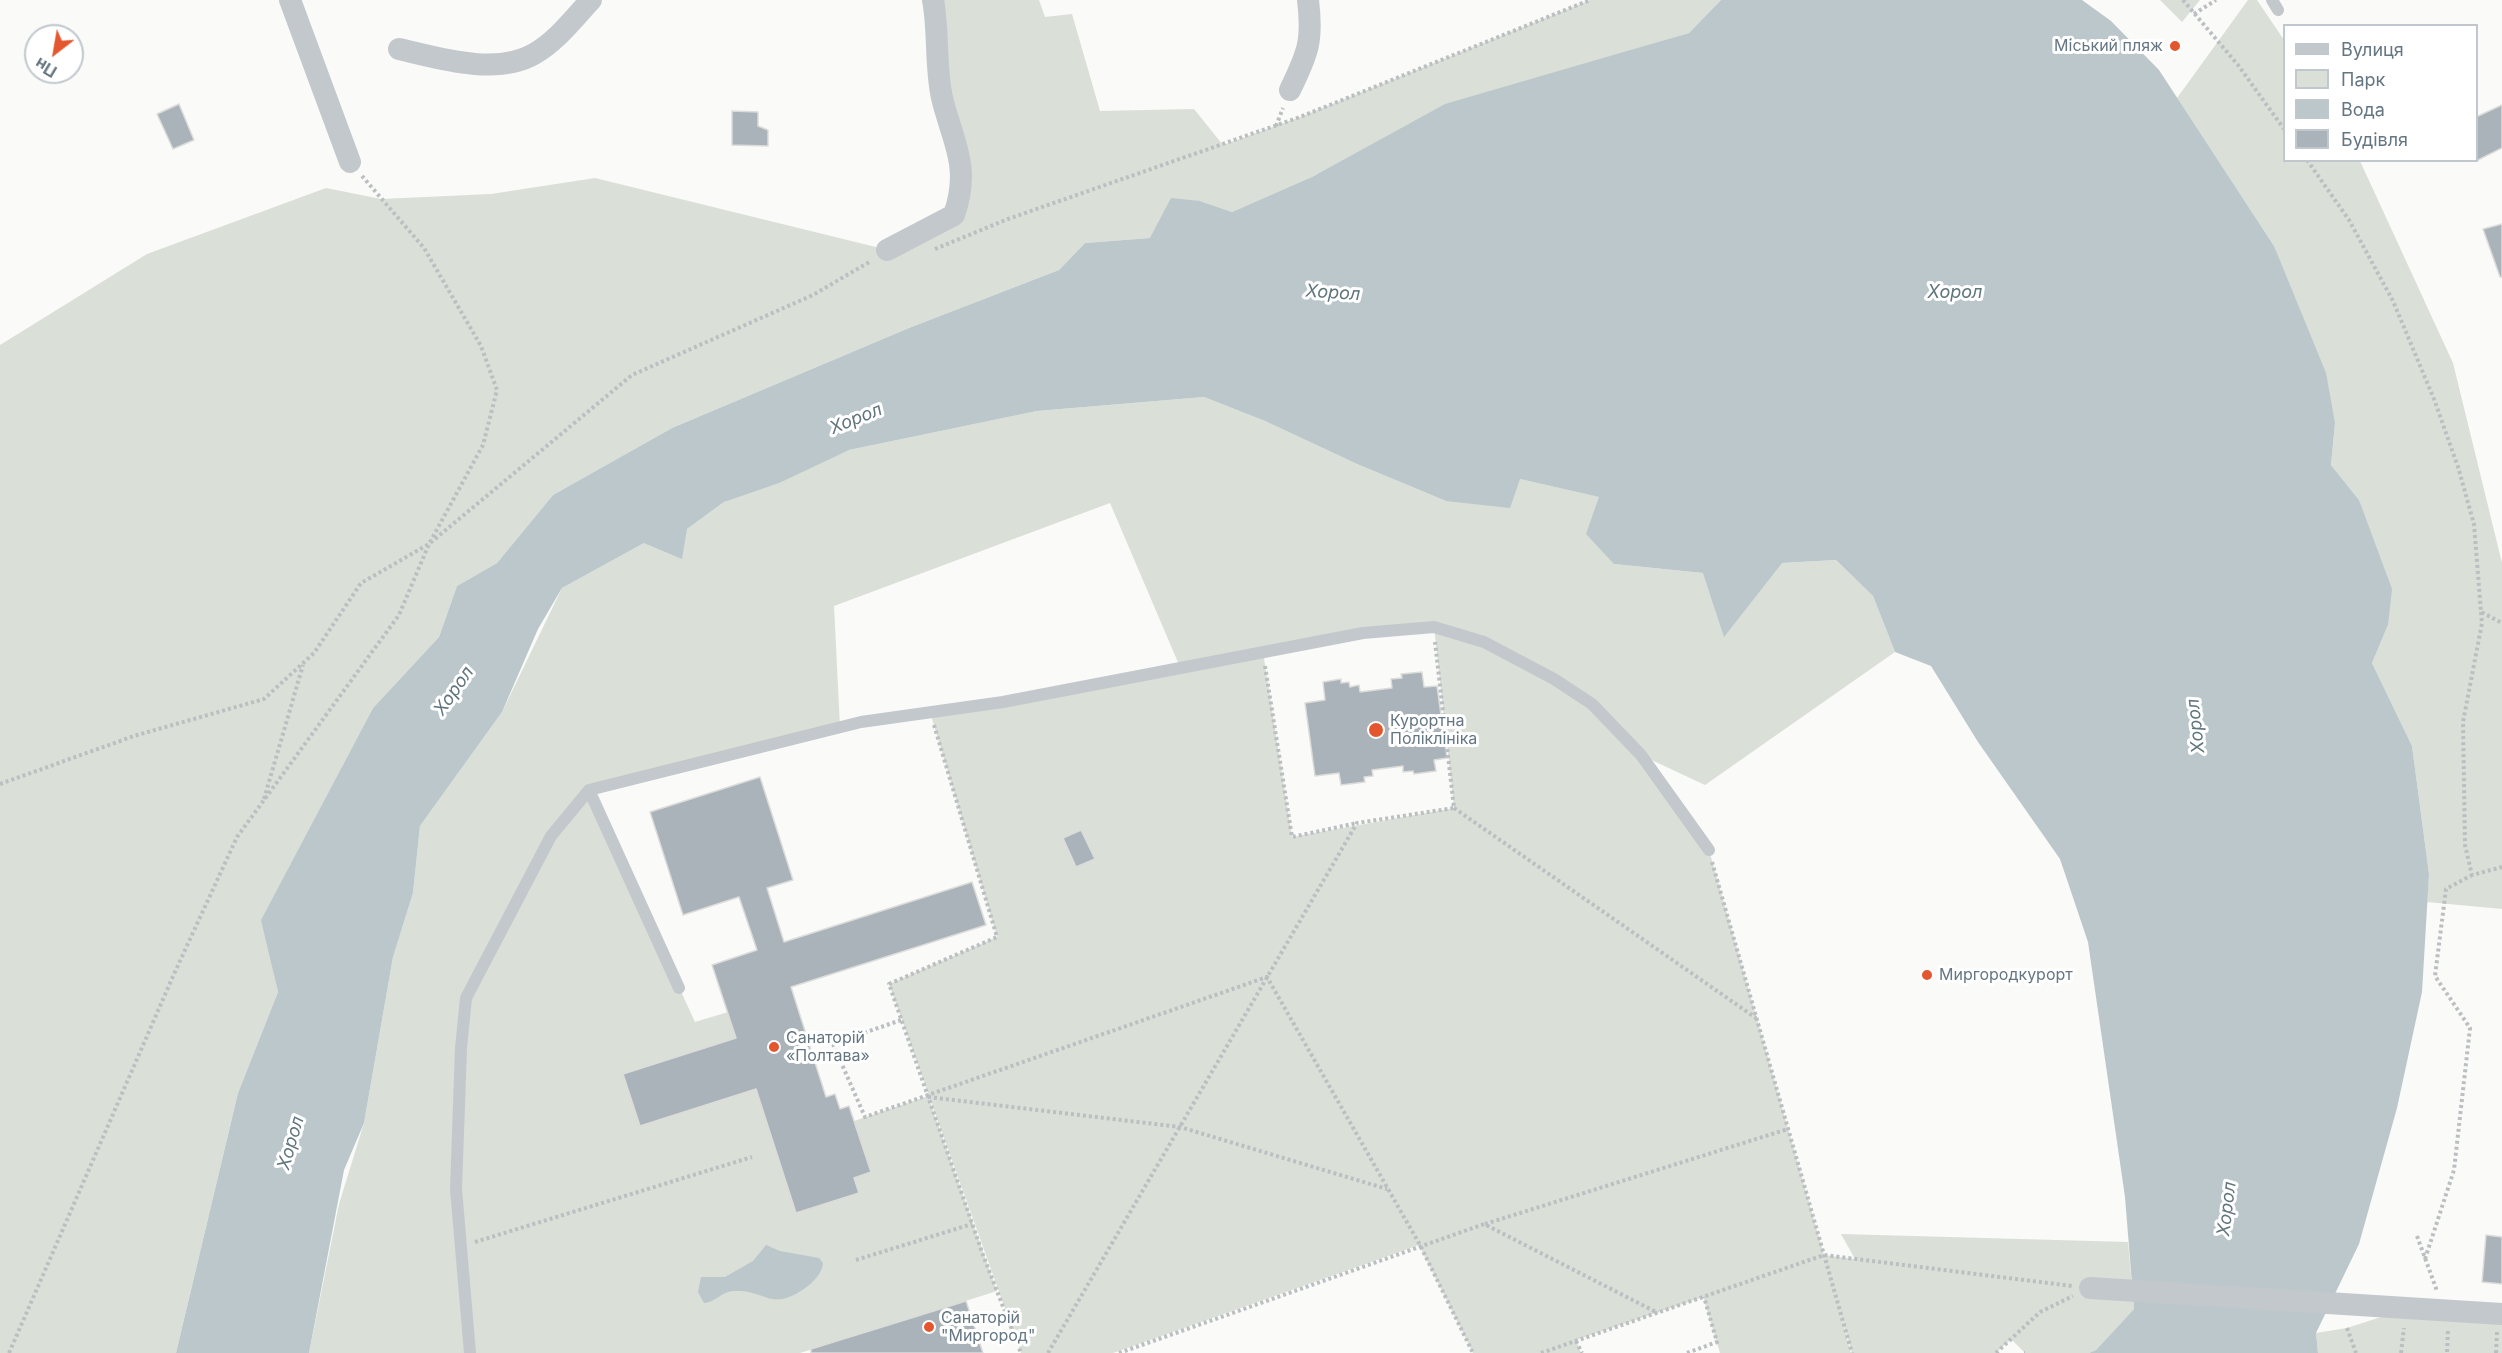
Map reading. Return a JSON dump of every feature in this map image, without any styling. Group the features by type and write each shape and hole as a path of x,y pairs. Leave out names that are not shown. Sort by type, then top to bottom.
{"street":[{"path":"290,0 350,162"},
{"path":"399,49 465,64 517,61 534,54 560,34 591,0"},
{"path":"887,250 954,215 961,194 958,146 942,97 933,0"},
{"path":"1290,90 1308,52 1311,28 1308,0"},
{"path":"2090,1288 2502,1314"}],"lane":[{"path":"470,1353 456,1176 461,1048 466,998 551,836 589,790 861,722 1003,702 1363,633 1434,627 1484,642 1554,679 1592,704 1641,755 1708,850"},
{"path":"589,790 679,987"}],"path":[{"path":"931,249 941,249 1008,219 1300,117 1590,0"},
{"path":"2183,0 2238,65 2283,128"},
{"path":"2194,14 2216,0"},
{"path":"9,1353 237,837 399,615 429,544 483,445 497,390 481,346 424,248 350,162"},
{"path":"2308,162 2349,220 2388,291 2434,399 2458,467 2474,524 2482,623 2463,722 2465,845 2472,875"},
{"path":"0,784 134,736 264,699 314,653 361,583 429,544 632,375 813,295 887,250"},
{"path":"2481,612 2502,622"},
{"path":"1434,627 1454,808"},
{"path":"1263,652 1292,837 1357,823 1454,808 1757,1019"},
{"path":"263,802 303,663"},
{"path":"930,712 997,937 889,984 972,1224 1020,1353"},
{"path":"1048,1353 1357,823"},
{"path":"1708,850 1852,1353"},
{"path":"2425,1259 2454,1170 2470,1028 2435,976 2446,889 2472,875 2502,867"},
{"path":"901,1020 833,1044 865,1117 1267,977"},
{"path":"1267,977 1420,1245 1473,1353"},
{"path":"928,1096 1180,1128 1388,1189"},
{"path":"1119,1353 1420,1245 1788,1129"},
{"path":"460,1246 752,1157"},
{"path":"855,1260 972,1224"},
{"path":"1484,1224 1658,1312"},
{"path":"2417,1236 2434,1286 2449,1311"},
{"path":"1541,1353 1824,1255 2090,1288"},
{"path":"1996,1353 2040,1312 2090,1288"},
{"path":"1687,1353 1716,1342 1704,1297"},
{"path":"2401,1353 2406,1309"},
{"path":"2347,1328 2356,1353"},
{"path":"1576,1341 1582,1353"}],"green space":[{"path":"933,0 1039,0 1045,17 1072,14 1100,111 1194,109 1223,145 1300,117 1590,0 1721,0 1689,33 1609,57 1314,176 1232,212 1200,201 1150,238 1085,243 1059,270 909,328 672,428 553,495 497,563 457,586 439,637 373,708 262,919 278,992 238,1093 176,1353 0,1353 0,345 147,254 326,188 381,199 491,194 595,178 888,250 954,215"},
{"path":"2160,0 2200,0 2182,22"},
{"path":"2248,0 2257,0 2283,39 2283,162 2360,162 2453,363 2502,563 2502,909 2427,902 2429,874 2412,746 2372,663 2388,625 2359,500 2331,465 2335,423 2274,246 2177,98"},
{"path":"1204,397 1265,421 1357,464 1446,501 1520,479 1600,497 1614,564 1703,573 1782,563 1836,560 1873,596 1895,652 1705,785 1643,756 1709,850 1824,1255 1855,1259 1841,1234 2128,1242 2134,1309 2096,1350 2089,1353 2025,1353 2011,1339 1996,1353 1852,1353 1839,1309 1851,1353 1720,1353 1703,1297 1576,1340 1581,1353 1473,1353 1419,1245 1113,1353 1021,1353 889,984 997,937 930,712 1180,667 1110,503 834,606 840,727 589,791 695,1022 745,1007 754,1032 623,1074 772,1083 763,1112 796,1213 859,1193 854,1178 871,1172 854,1121 928,1096 997,1291 800,1353 309,1353 339,1204 364,1123 393,957 413,893 420,826 502,712 562,588 644,543 687,529 724,502 849,450 1037,411","holes":["1434,627 1454,808 1292,837 1263,652"]},
{"path":"2406,1309 2502,1314 2502,1353 2318,1353 2316,1333 2347,1328"}],"water":[{"name":"Хорол","path":"1721,0 2082,0 2111,21 2159,70 2274,246 2326,373 2335,423 2331,465 2359,500 2392,589 2388,625 2372,663 2412,746 2429,874 2422,992 2397,1108 2359,1244 2316,1333 2318,1353 2089,1353 2096,1350 2134,1309 2125,1197 2088,942 2060,859 1978,742 1931,666 1895,652 1873,596 1836,560 1782,563 1724,637 1703,573 1614,564 1586,534 1599,497 1520,479 1510,508 1446,501 1357,464 1265,421 1204,397 1037,411 849,450 779,483 724,502 687,529 682,559 644,543 562,588 538,629 502,712 420,826 413,893 393,957 364,1123 344,1170 309,1353 176,1353 238,1093 278,992 261,920 373,708 439,637 457,586 497,563 553,495 672,428 909,328 1059,270 1085,243 1150,238 1171,198 1200,201 1232,212 1314,176 1445,104 1689,33"},
{"path":"766,1245 780,1251 819,1258 823,1263 816,1279 795,1294 785,1298 769,1298 745,1291 733,1291 704,1303 698,1292 701,1277 725,1277 753,1261"}],"building":[{"path":"179,104 194,140 173,149 157,114"},
{"path":"2502,105 2502,148 2478,160 2478,116"},
{"path":"732,111 758,112 758,126 768,130 768,146 732,145"},
{"path":"2502,224 2502,277 2500,277 2483,229"},
{"name":"Курортна Поліклініка","path":"1422,672 1424,687 1437,686 1447,758 1434,760 1436,771 1414,774 1413,771 1403,772 1403,766 1372,770 1373,776 1364,777 1365,782 1341,785 1339,773 1315,776 1305,703 1325,700 1323,682 1341,679 1341,683 1349,682 1350,687 1359,685 1360,692 1392,688 1391,679 1402,678 1401,674"},
{"path":"760,777 793,880 767,888 784,942 972,882 986,925 791,987 826,1097 835,1094 840,1109 849,1106 871,1172 854,1178 859,1193 796,1213 756,1089 640,1126 623,1074 736,1038 712,965 757,950 739,897 683,915 650,812"},
{"path":"1081,830 1095,859 1076,867 1063,838"},
{"path":"2486,1235 2502,1237 2502,1284 2482,1282"},
{"name":"Санаторій \"Миргород\"","path":"966,1301 983,1353 811,1353 811,1349"}],"place":[{"name":"Міський пляж","path":"2175,46"},
{"name":"Курортна Поліклініка","path":"1376,730"},
{"name":"Миргородкурорт","path":"1927,975"},
{"name":"Санаторій «Полтава»","path":"774,1047"},
{"name":"Санаторій \"Миргород\"","path":"929,1327"}]}
